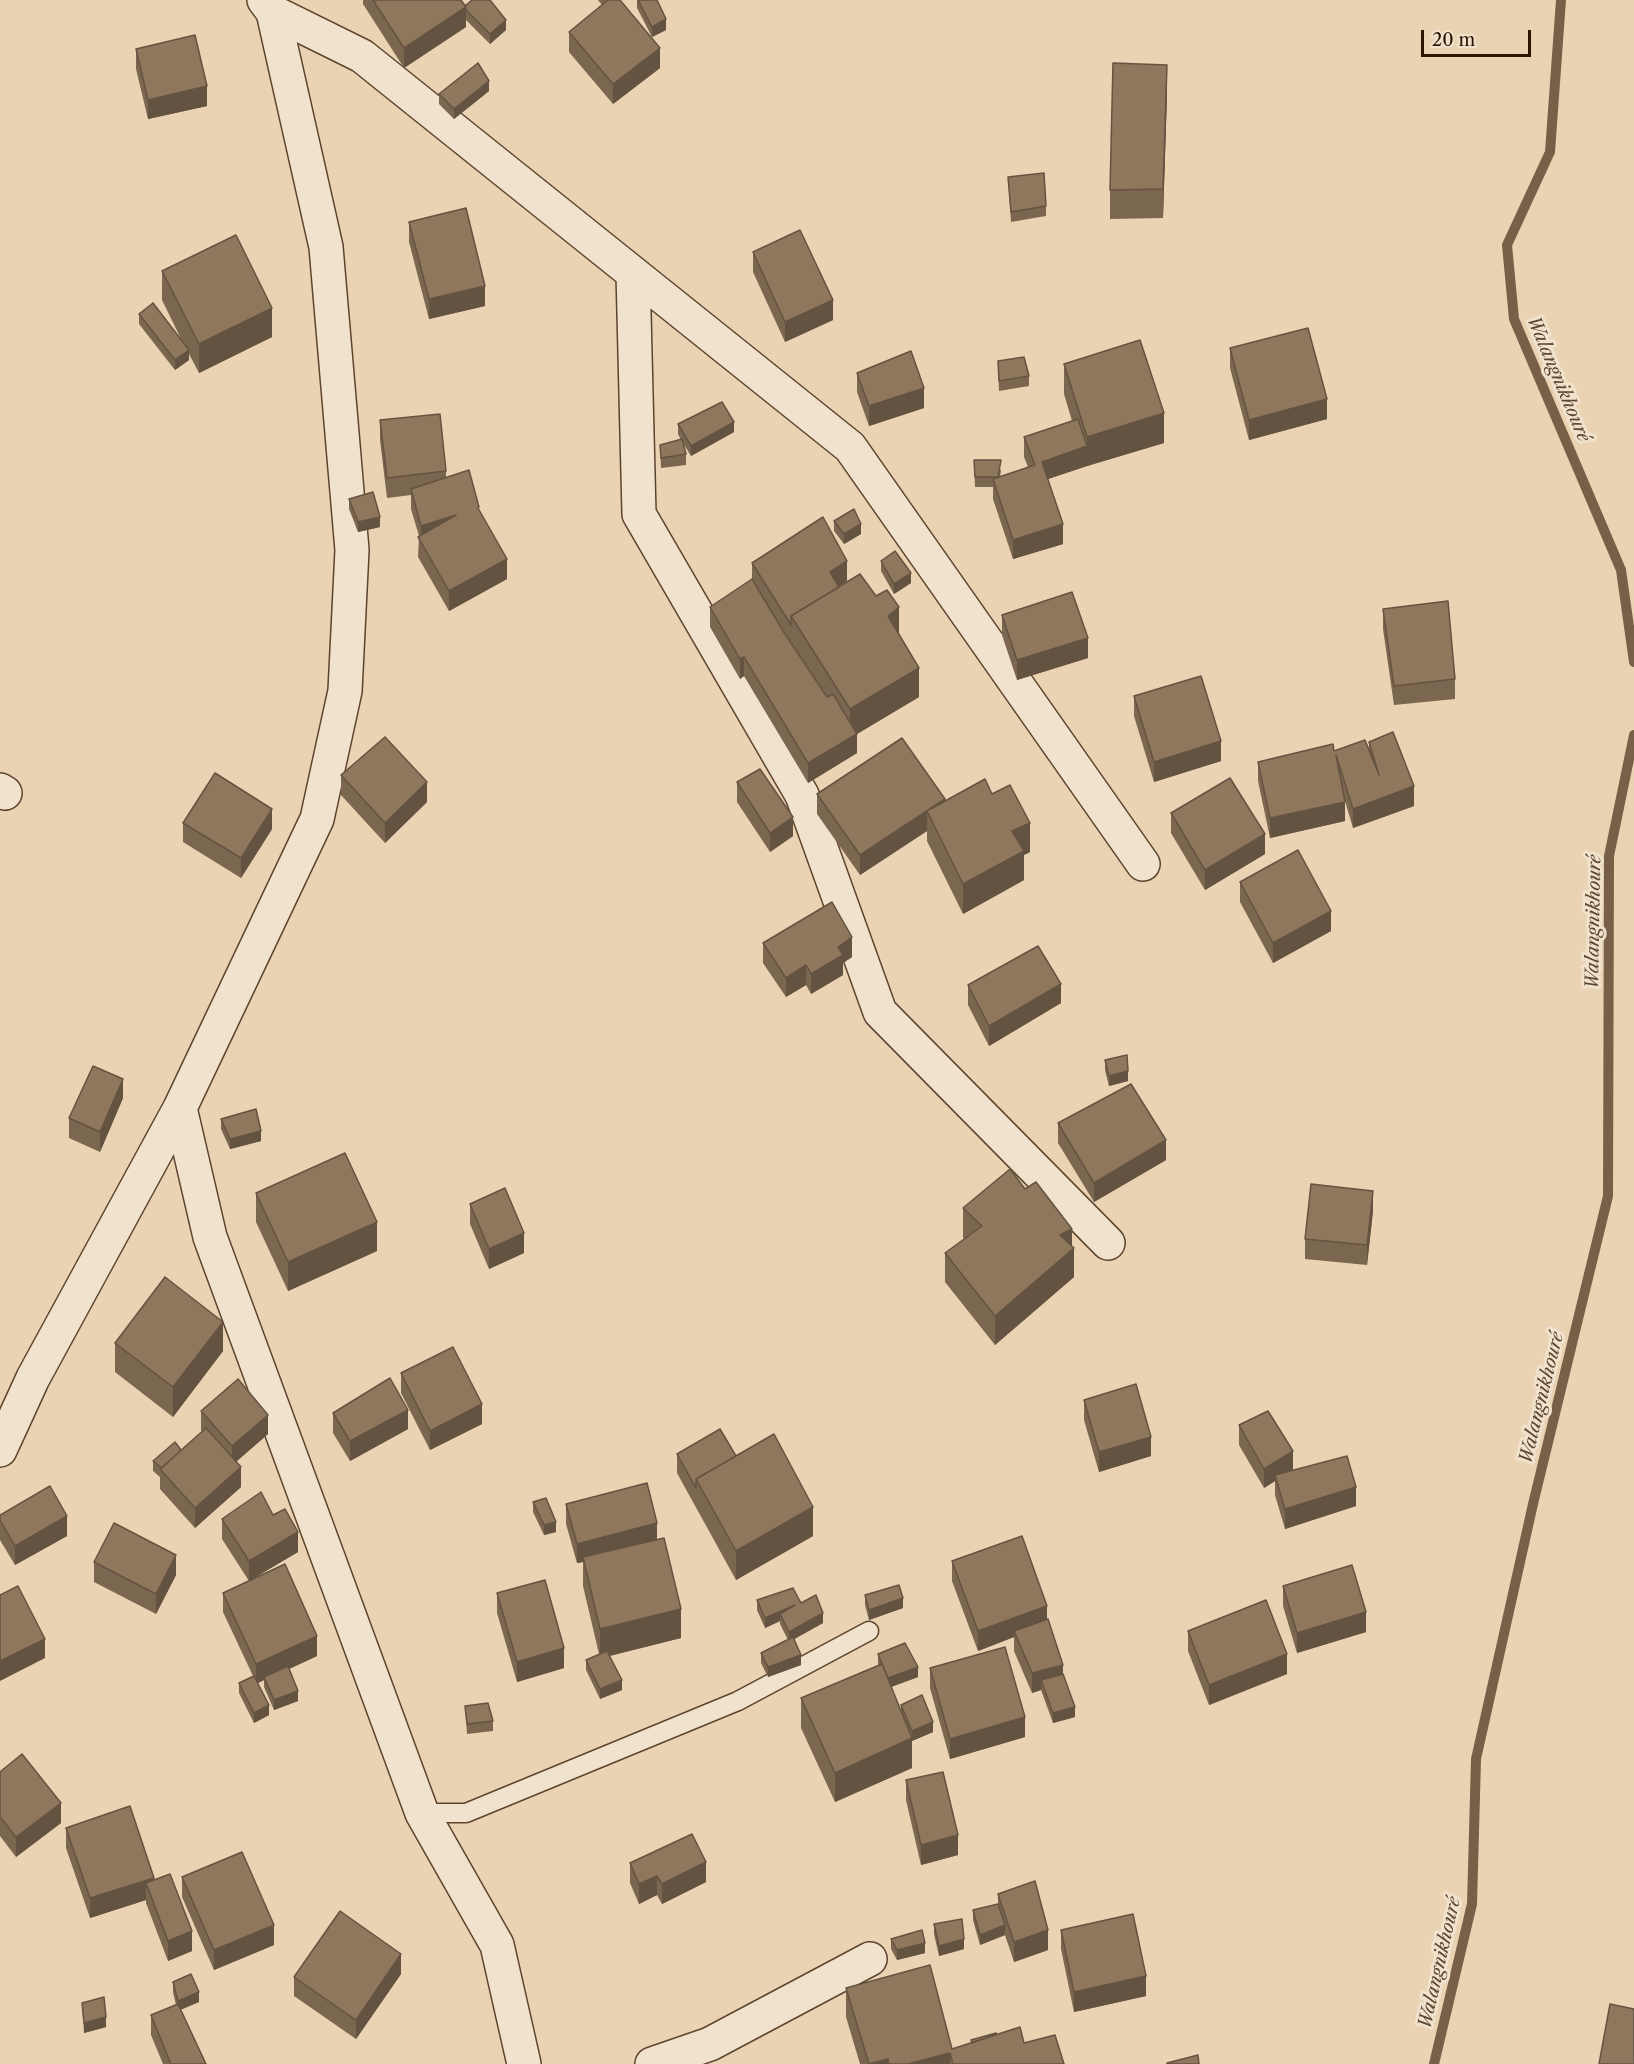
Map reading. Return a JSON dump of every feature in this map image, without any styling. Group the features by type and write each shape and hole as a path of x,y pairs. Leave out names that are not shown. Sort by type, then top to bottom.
{"street":[{"path":"269,6 362,56 850,447 1143,864"},
{"path":"0,1450 33,1378 180,1108 317,819 345,691 352,550 326,247 269,6"},
{"path":"633,273 639,514 802,795 880,1012 1108,1243"},
{"path":"180,1108 210,1238 422,1813 497,1945 524,2064"},
{"path":"652,2064 710,2044 870,1959"}],"lane":[{"path":"422,1813 466,1813 738,1701 869,1631"}],"building":[{"path":"373,0 461,0 466,7 404,48"},
{"path":"472,0 490,0 506,20 490,34 466,10 465,6"},
{"path":"608,0 620,0 660,48 613,84 569,32"},
{"path":"638,0 657,0 666,19 652,27"},
{"path":"195,35 207,86 148,100 136,49"},
{"path":"478,63 489,81 454,109 439,94"},
{"path":"1113,63 1167,65 1163,189 1110,190"},
{"path":"1044,173 1046,206 1011,212 1008,177"},
{"path":"466,208 485,286 429,299 409,222"},
{"path":"800,230 833,300 785,322 753,252"},
{"path":"236,235 272,308 199,344 162,271"},
{"path":"153,303 189,350 175,360 139,314"},
{"path":"1308,328 1327,399 1249,420 1230,348"},
{"path":"1140,340 1164,413 1087,437 1064,364"},
{"path":"911,351 924,388 869,406 857,373"},
{"path":"1024,357 1029,376 999,381 998,361"},
{"path":"722,402 734,422 691,446 678,424"},
{"path":"440,414 446,471 387,478 380,420"},
{"path":"1078,419 1087,446 1042,462 1063,524 1013,540 993,479 1035,465 1024,437"},
{"path":"682,439 686,454 661,458 660,445"},
{"path":"974,460 1001,460 998,477 975,477"},
{"path":"469,470 478,508 507,559 449,591 418,537 456,515 421,526 411,489"},
{"path":"373,492 380,517 358,522 349,499"},
{"path":"854,509 861,524 844,534 834,521"},
{"path":"823,517 847,561 830,572 839,587 791,616 791,625 752,563"},
{"path":"895,551 911,573 894,584 881,561"},
{"path":"860,574 876,596 887,590 899,607 888,616 919,668 850,709 791,616"},
{"path":"752,579 827,697 833,694 857,734 808,763 744,657 740,659 710,607"},
{"path":"1072,592 1088,638 1017,660 1002,615"},
{"path":"1448,601 1455,679 1394,686 1383,609"},
{"path":"1201,676 1221,741 1154,762 1134,696"},
{"path":"1393,732 1414,786 1353,809 1336,755 1345,802 1270,818 1258,762 1333,744 1334,751 1365,740 1379,775 1369,742"},
{"path":"385,737 427,782 385,823 341,775"},
{"path":"902,738 945,799 860,855 817,794"},
{"path":"760,769 793,817 770,833 737,782"},
{"path":"215,773 272,809 241,858 183,823"},
{"path":"1230,778 1265,834 1205,870 1171,813"},
{"path":"985,779 992,794 1010,785 1030,823 1012,831 1024,851 963,884 927,811"},
{"path":"1298,850 1331,911 1273,943 1240,882"},
{"path":"832,902 852,937 838,947 843,955 811,974 806,965 786,978 763,943"},
{"path":"1038,946 1061,984 989,1026 968,985"},
{"path":"1127,1055 1128,1071 1109,1076 1105,1060"},
{"path":"93,1066 123,1079 100,1132 69,1118"},
{"path":"1131,1084 1166,1140 1094,1183 1058,1123"},
{"path":"256,1109 261,1131 230,1139 221,1119"},
{"path":"345,1153 377,1222 288,1262 256,1193"},
{"path":"1010,1169 1025,1189 1036,1182 1072,1229 1060,1235 1074,1248 995,1316 945,1253 982,1226 963,1208"},
{"path":"1311,1184 1373,1191 1367,1245 1305,1239"},
{"path":"505,1188 524,1233 489,1249 470,1204"},
{"path":"165,1277 223,1322 173,1387 115,1343"},
{"path":"453,1347 482,1404 430,1431 401,1373"},
{"path":"390,1378 408,1410 350,1441 333,1413"},
{"path":"238,1379 268,1415 232,1446 201,1411"},
{"path":"1136,1384 1151,1437 1099,1452 1084,1400"},
{"path":"1268,1411 1293,1451 1264,1469 1239,1425"},
{"path":"206,1428 241,1467 195,1508 160,1469"},
{"path":"720,1429 736,1456 696,1479 696,1488 677,1454"},
{"path":"774,1434 813,1507 736,1551 696,1479"},
{"path":"175,1442 181,1450 162,1468 153,1461"},
{"path":"1347,1456 1356,1487 1285,1509 1275,1475"},
{"path":"647,1483 657,1523 577,1544 566,1504"},
{"path":"50,1486 67,1516 15,1546 0,1520 0,1515"},
{"path":"261,1492 273,1515 285,1509 298,1532 249,1561 222,1519"},
{"path":"546,1498 556,1522 544,1525 533,1502"},
{"path":"114,1523 176,1555 156,1594 94,1562"},
{"path":"1022,1536 1047,1606 978,1631 952,1561"},
{"path":"664,1538 681,1609 600,1629 583,1557"},
{"path":"285,1564 317,1636 256,1664 223,1593"},
{"path":"1352,1565 1366,1612 1297,1633 1283,1586"},
{"path":"545,1580 564,1648 517,1662 497,1593"},
{"path":"899,1585 903,1598 869,1610 865,1595"},
{"path":"18,1586 45,1639 0,1661 0,1595"},
{"path":"793,1588 801,1603 816,1595 823,1613 789,1632 780,1614 795,1605 765,1618 757,1600"},
{"path":"1266,1600 1287,1654 1209,1685 1188,1631"},
{"path":"1048,1619 1063,1665 1032,1673 1014,1631"},
{"path":"793,1637 801,1655 768,1667 761,1653"},
{"path":"905,1643 918,1667 888,1678 878,1654"},
{"path":"1005,1647 1025,1717 950,1739 930,1668"},
{"path":"607,1651 622,1680 600,1689 586,1660"},
{"path":"882,1664 912,1738 835,1773 801,1698"},
{"path":"288,1666 298,1691 274,1700 264,1677"},
{"path":"1063,1674 1075,1707 1053,1713 1041,1680"},
{"path":"254,1676 269,1705 254,1713 239,1683"},
{"path":"922,1695 933,1722 912,1731 901,1705"},
{"path":"488,1703 493,1721 467,1724 465,1706"},
{"path":"22,1754 61,1803 16,1837 0,1817 0,1772"},
{"path":"943,1772 958,1835 921,1845 906,1780"},
{"path":"130,1806 154,1878 90,1898 66,1828"},
{"path":"692,1834 706,1862 662,1884 657,1876 639,1884 630,1863"},
{"path":"242,1852 274,1925 214,1950 182,1877"},
{"path":"170,1874 192,1931 168,1941 146,1883"},
{"path":"1035,1881 1048,1930 1014,1942 998,1894"},
{"path":"998,1904 1005,1925 980,1935 973,1910"},
{"path":"340,1911 401,1954 356,2020 294,1977"},
{"path":"1133,1914 1146,1976 1074,1992 1061,1930"},
{"path":"962,1919 964,1939 939,1946 934,1924"},
{"path":"922,1930 925,1943 897,1950 891,1939"},
{"path":"930,1965 952,2049 1020,2027 1024,2043 1055,2035 1064,2064 953,2064 950,2053 908,2064 889,2064 888,2059 869,2064 846,1988"},
{"path":"191,1974 199,1992 178,2001 173,1982"},
{"path":"104,1997 106,2017 84,2023 82,2003"},
{"path":"178,2004 206,2064 171,2064 151,2015"},
{"path":"1610,2004 1634,2009 1634,2064 1599,2064"},
{"path":"997,2034 972,2043 971,2040"},
{"path":"1198,2055 1199,2064 1167,2064 1167,2063"}],"waterway":[{"name":"Walangnikhouré","path":"1561,0 1550,152 1507,245 1514,319 1621,570 1634,662"},
{"name":"Walangnikhouré","path":"1434,2064 1472,1904 1476,1759 1533,1504 1608,1196 1609,856 1634,735"}]}
